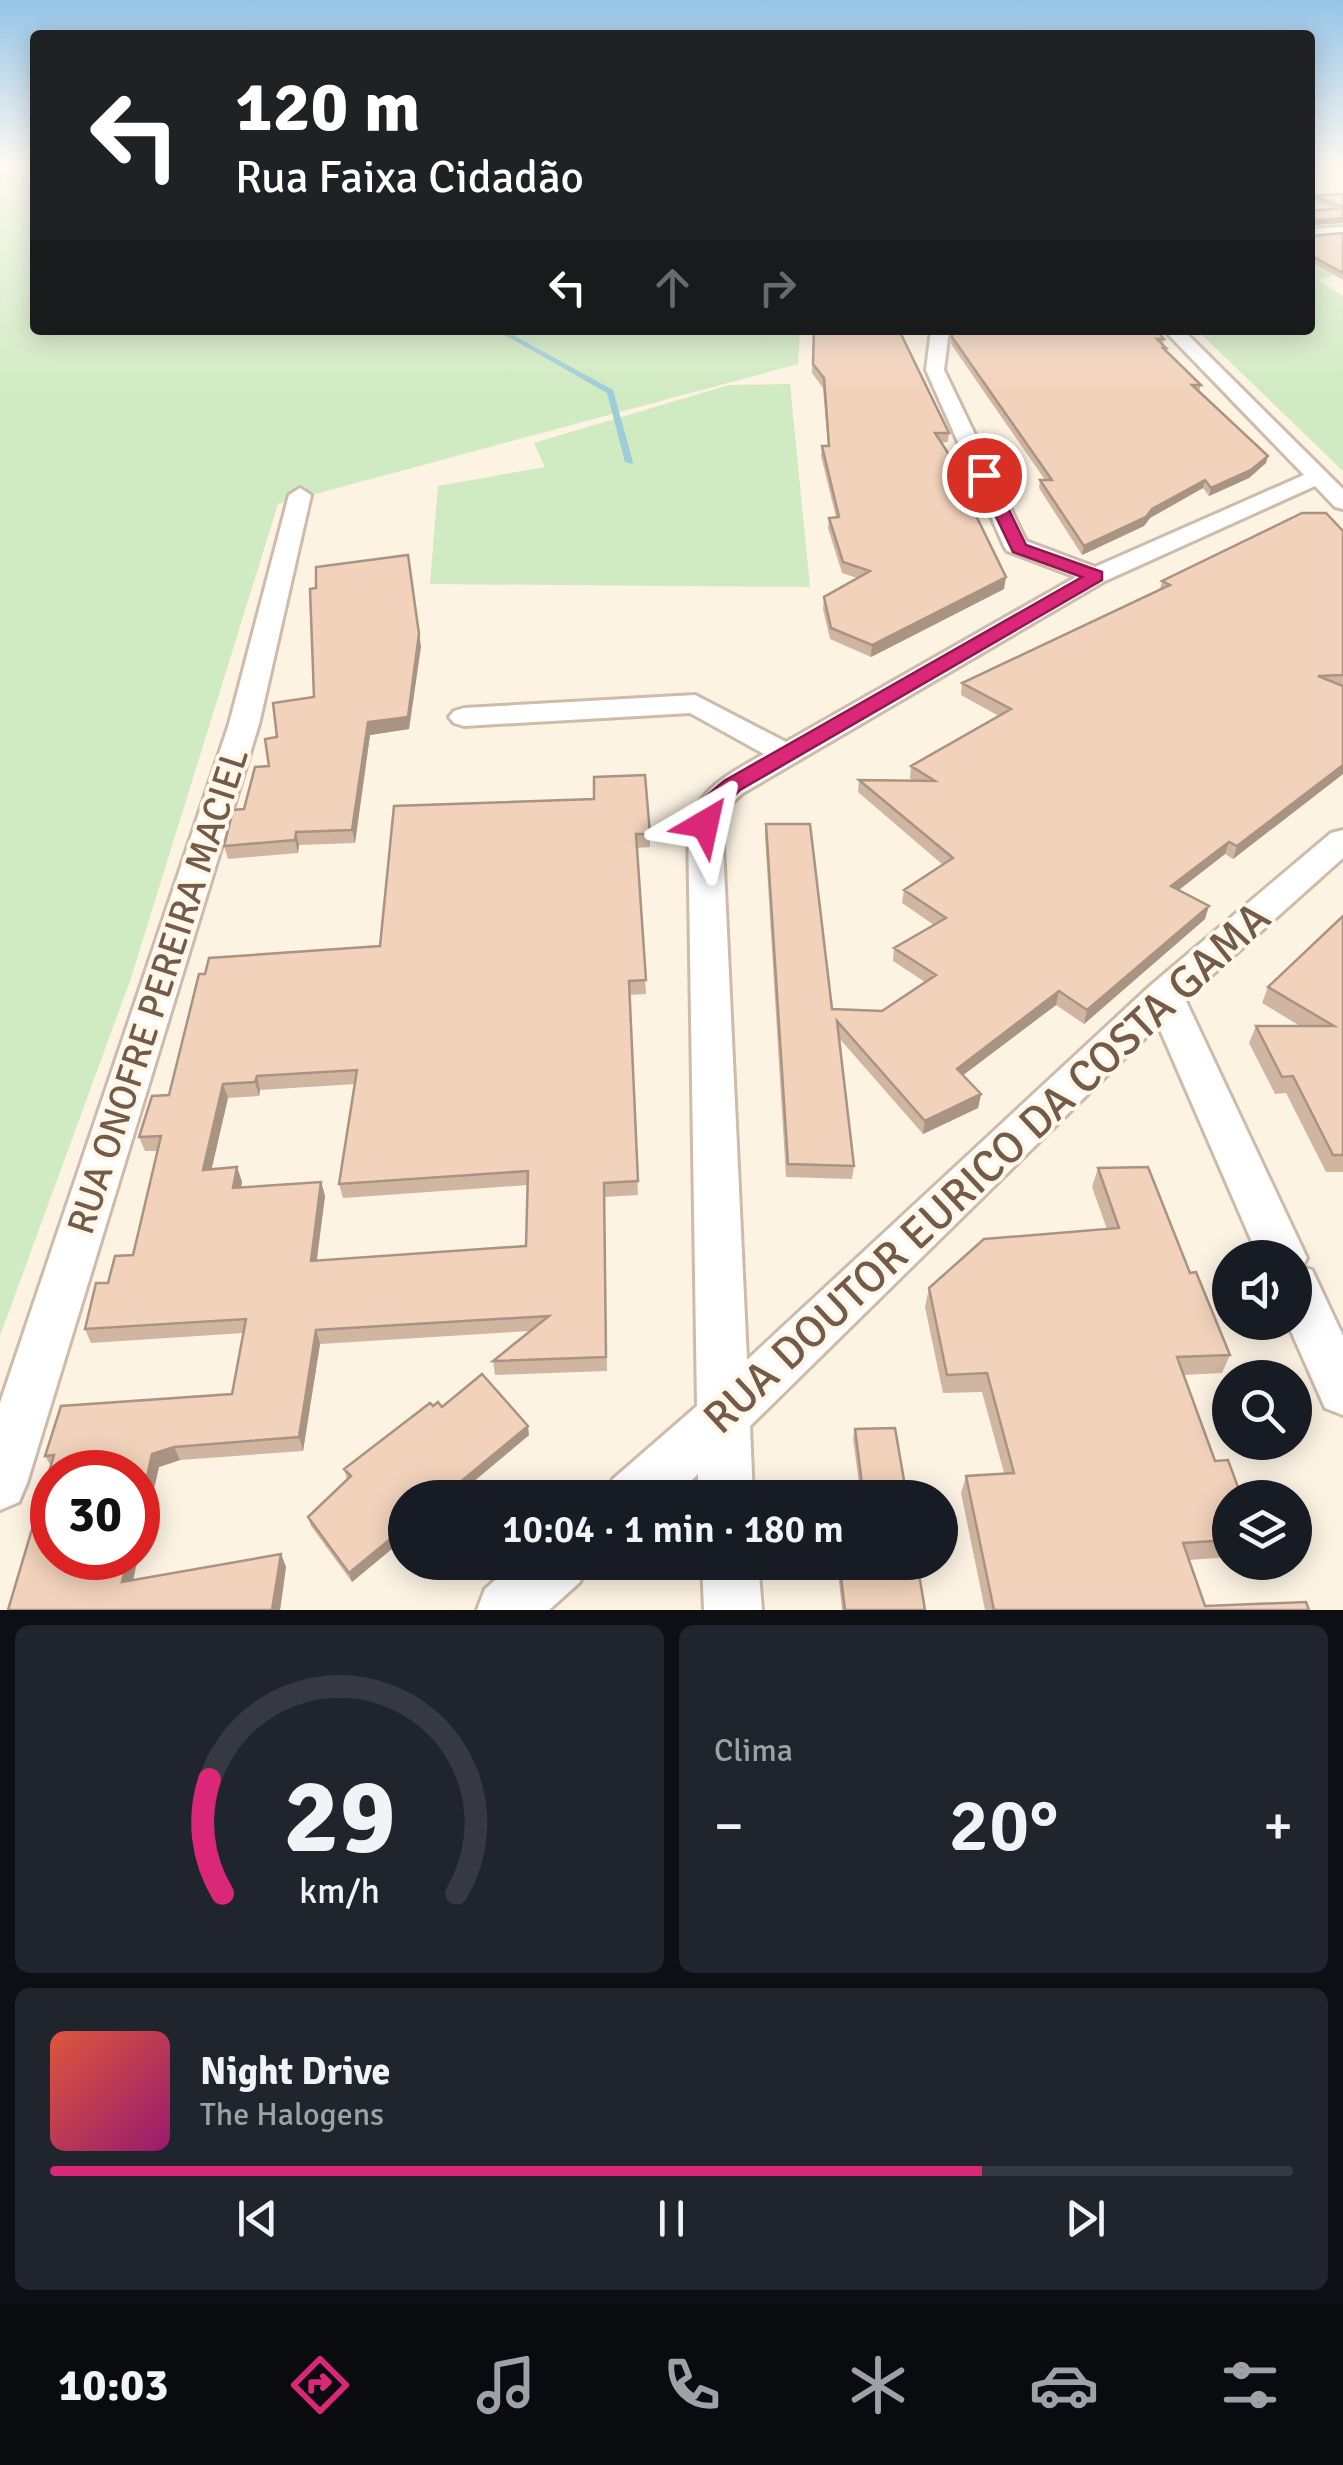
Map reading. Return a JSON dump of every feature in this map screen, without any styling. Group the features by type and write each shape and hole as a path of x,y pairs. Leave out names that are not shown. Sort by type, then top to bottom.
{"street":[{"path":"939,335 935,370 1016,546 1096,576"},
{"path":"1178,335 1343,502"},
{"path":"725,1480 705,824 712,803 732,786 786,754 1096,576 1317,477"},
{"name":"RUA ONOFRE PEREIRA MACIEL","path":"0,1483 244,724 300,495"},
{"path":"464,716 695,704 786,754"},
{"name":"RUA DOUTOR EURICO DA COSTA GAMA","path":"652,1480 1164,996 1343,840"},
{"path":"1164,996 1274,1240"},
{"path":"1312,1322 1343,1390"},
{"path":"506,1610 540,1580"},
{"path":"731,1580 732,1610"}],"green space":[{"path":"0,242 30,242 30,335 800,335 798,364 278,504 131,978 0,1336"},
{"path":"1315,245 1343,272 1318,280 1343,296 1343,471 1202,335 1315,335"},
{"path":"790,384 810,587 430,584 438,486 545,467 534,443 729,385"}],"building":[{"path":"1315,242 1343,242 1343,273 1315,258"},
{"path":"814,335 901,335 949,433 935,433 970,487 962,487 1006,577 872,645 831,628 824,597 870,571 843,562 829,518 839,517 822,446 829,446 824,378 813,364"},
{"path":"1160,335 1164,339 1157,339 1163,348 1201,385 1192,385 1268,456 1251,470 1211,488 1205,480 1152,509 1146,517 1084,546 1040,480 1052,480 952,337"},
{"path":"1302,513 1326,513 1343,531 1343,675 1318,676 1343,686 1343,765 1237,846 1229,842 1171,886 1209,906 1087,1010 1059,991 957,1069 981,1094 925,1121 837,1021 854,1166 788,1164 766,824 810,824 832,1009 882,1011 936,975 894,948 946,918 904,890 953,858 859,780 935,781 911,766 1011,709 962,683 1170,585 1162,581"},
{"path":"408,555 419,634 408,717 368,722 352,830 296,832 295,840 224,846 233,810 244,809 255,767 269,766 265,739 277,737 273,703 314,697 310,589 316,588 316,567"},
{"path":"645,775 650,834 636,834 646,980 629,981 638,1181 604,1183 606,1357 493,1361 549,1316 316,1330 299,1437 160,1451 47,1450 61,1406 232,1394 246,1319 85,1329 96,1283 108,1283 115,1256 133,1255 161,1136 139,1137 152,1096 169,1095 199,974 205,974 209,958 380,946 394,806 594,799 594,777","holes":["357,1070 339,1184 528,1171 526,1246 311,1261 321,1182 233,1188 237,1167 203,1170 223,1084 255,1082 257,1076"]},
{"path":"1343,916 1343,1155 1333,1155 1293,1076 1282,1077 1256,1026 1334,1026 1268,987"},
{"path":"1148,1167 1190,1273 1196,1272 1212,1311 1212,1340 1224,1340 1230,1355 1177,1357 1212,1460 1228,1460 1235,1480 1212,1480 1212,1541 1183,1543 1205,1606 1306,1602 1309,1610 994,1610 966,1476 1014,1473 987,1373 947,1375 929,1288 984,1239 1119,1228 1098,1168"},
{"path":"482,1374 528,1426 463,1480 388,1480 388,1541 349,1573 308,1517 351,1476 344,1469 430,1403 433,1406 438,1402 442,1407"},
{"path":"895,1428 904,1480 861,1480 855,1429"},
{"path":"30,1536 30,1580 160,1580 160,1575 281,1554 272,1610 8,1610"},
{"path":"841,1580 920,1580 925,1610 845,1610"}],"waterway":[{"path":"508,335 610,392 629,462"}],"route":[{"path":"705,824 712,803 732,786 1096,576 1016,546 984,475"}]}
